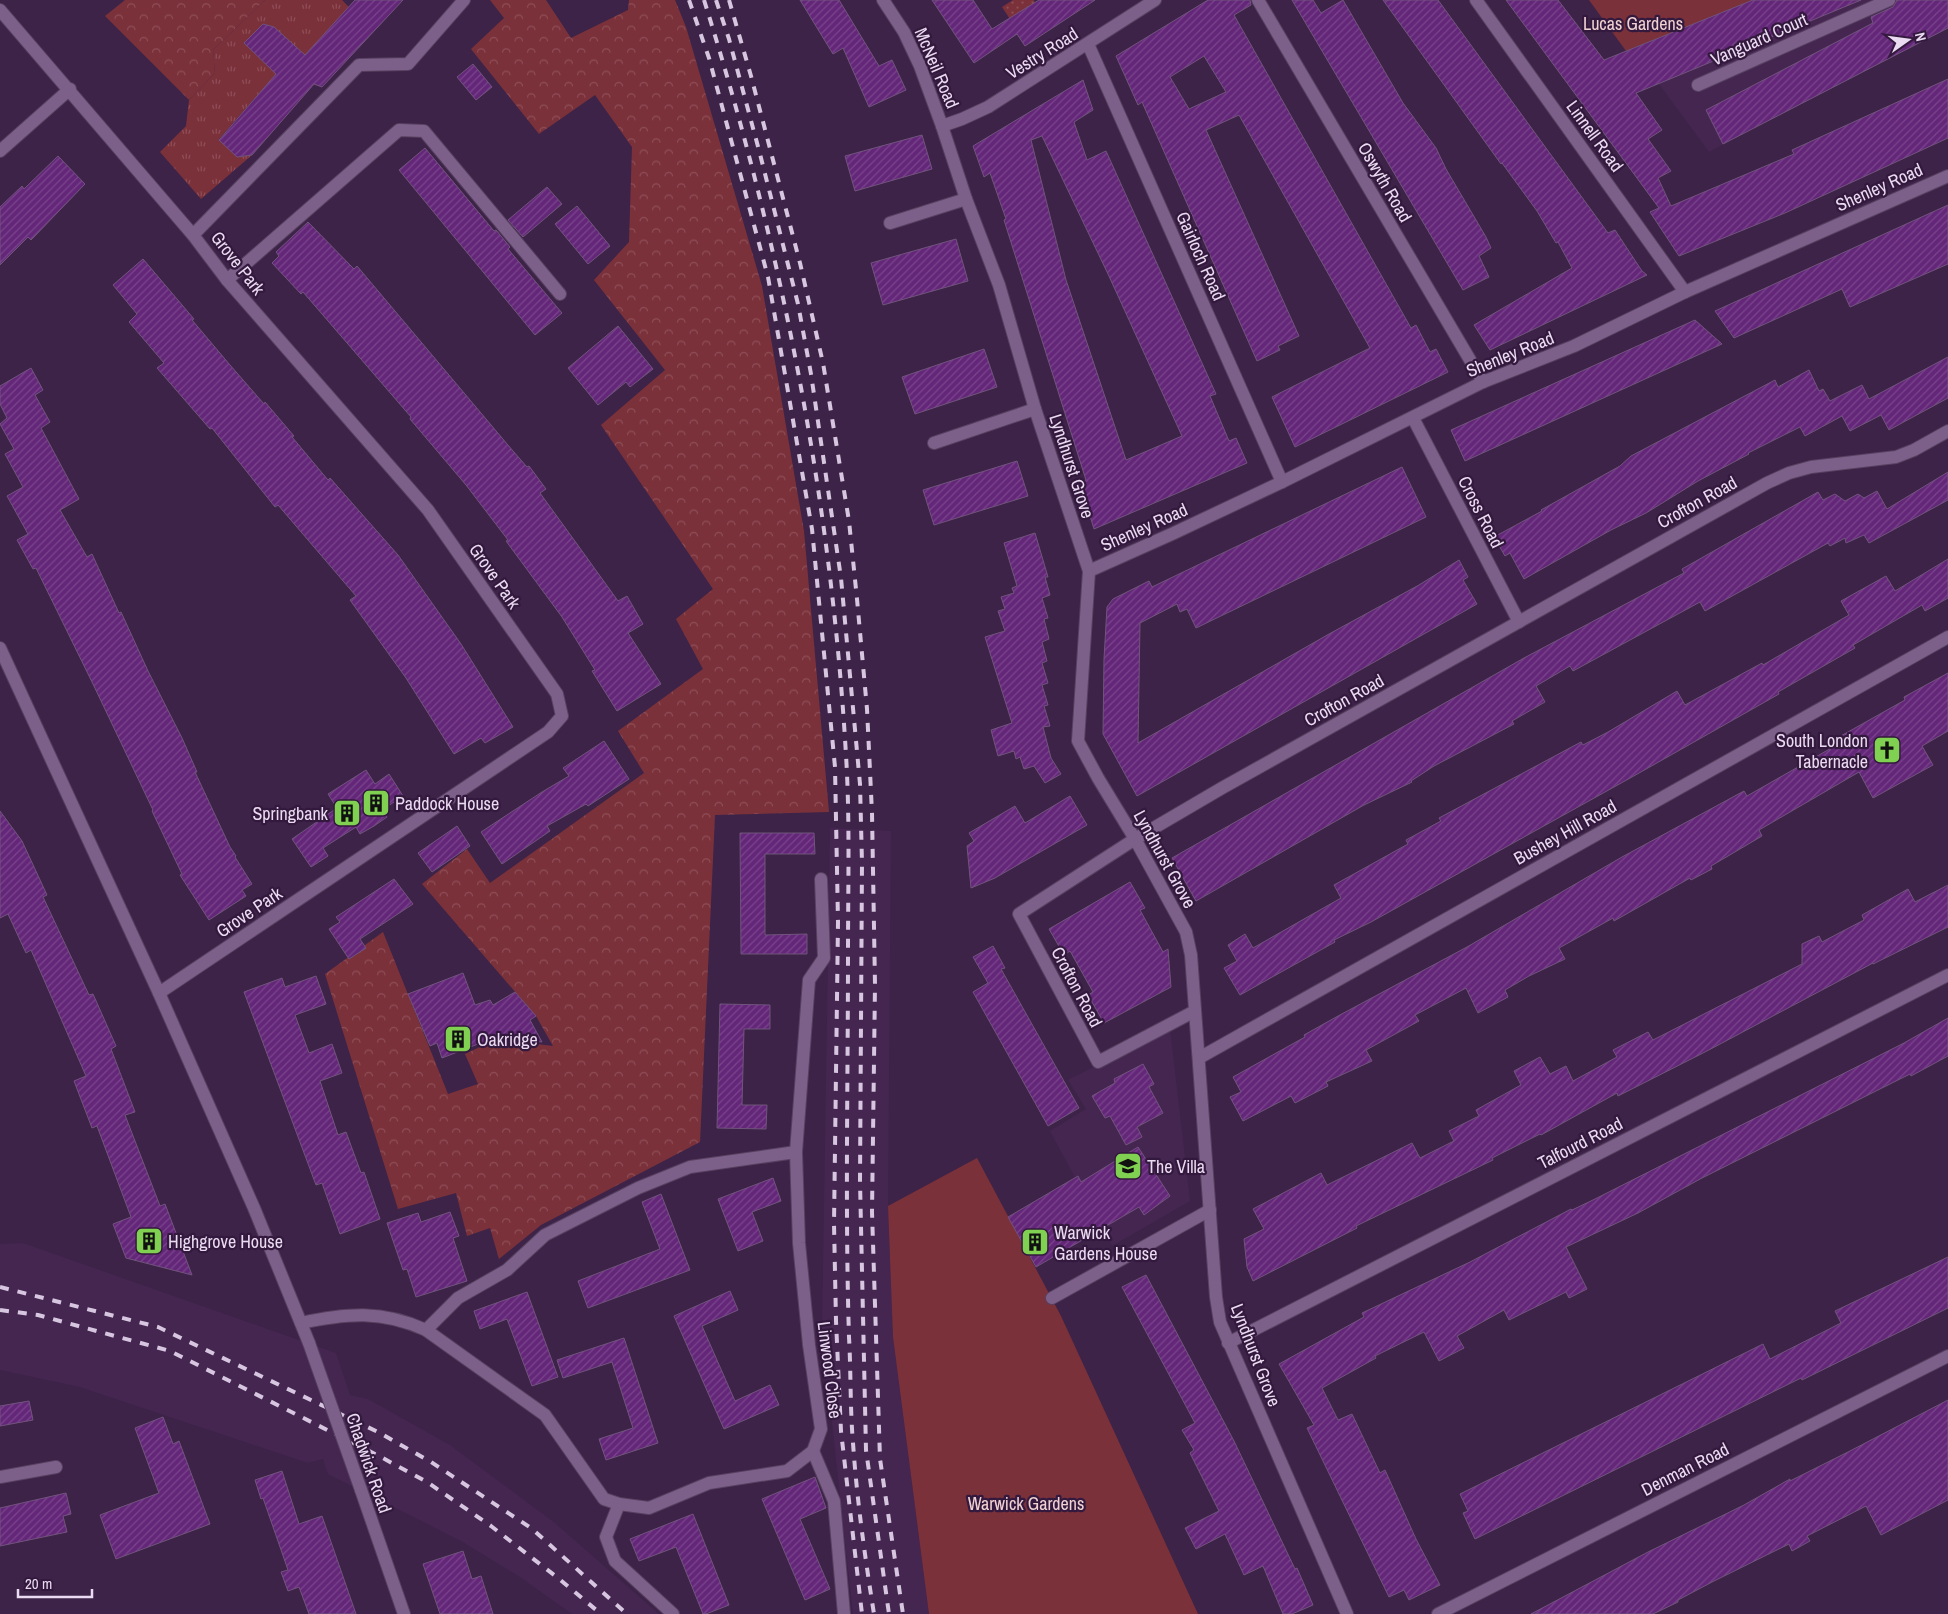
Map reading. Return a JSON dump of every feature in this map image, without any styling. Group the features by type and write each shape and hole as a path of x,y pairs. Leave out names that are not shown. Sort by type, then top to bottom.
{"street":[{"path":"193,235 359,65 408,64 464,0"},
{"name":"McNeil Road","path":"883,0 904,32 920,66 942,126"},
{"name":"Vestry Road","path":"942,126 988,107 1155,0"},
{"name":"Oswyth Road","path":"1258,0 1482,382"},
{"name":"Linnell Road","path":"1476,0 1685,292"},
{"name":"Vanguard Court","path":"1698,85 1889,0"},
{"name":"Grove Park","path":"0,10 70,89 193,235 227,280 428,510 556,694 562,716 548,732 158,993"},
{"name":"Gairloch Road","path":"1088,44 1282,482"},
{"path":"0,151 70,89"},
{"name":"Lyndhurst Grove","path":"942,126 966,199 999,285 1035,409 1089,571 1078,741 1186,932 1191,956 1216,1297 1220,1322 1347,1614"},
{"path":"227,280 399,130 407,130 424,131 560,294"},
{"name":"Shenley Road","path":"1089,571 1174,534 1413,418 1482,382 1574,346 1685,292 1948,176"},
{"path":"890,223 966,199"},
{"path":"934,443 1035,409"},
{"name":"Cross Road","path":"1413,418 1519,622"},
{"name":"Crofton Road","path":"1195,1011 1098,1062 1019,914 1135,839 1767,483 1789,472 1835,463 1896,457 1914,450 1948,431"},
{"name":"Bushey Hill Road","path":"1199,1058 1948,637"},
{"path":"0,648 254,1208 301,1323 351,1314 374,1315 406,1321 426,1330 545,1415 604,1499 619,1504 649,1508 709,1483 787,1471 813,1451 834,1502 844,1614"},
{"name":"Linwood Close","path":"813,1451 821,1429 809,1345 799,1243 796,1152 809,980 824,958 821,879"},
{"name":"Talfourd Road","path":"1228,1343 1948,975"},
{"path":"426,1330 458,1298 508,1270 545,1235 638,1188 690,1167 796,1152"},
{"path":"1052,1298 1210,1210"},
{"name":"Chadwick Road","path":"301,1323 404,1614"},
{"name":"Denman Road","path":"1438,1614 1948,1356"},
{"path":"0,1477 56,1467"},
{"path":"619,1504 606,1538 615,1561 673,1614"}],"shaded area":[{"path":"1753,0 1948,0 1948,28 1709,152 1659,84 1649,80 1626,51"},
{"path":"830,828 891,831 888,1206 893,1337 929,1614 853,1614 822,1331"},
{"name":"The Villa","path":"1170,1028 1190,1201 1112,1246 1050,1131 1086,1109 1068,1080"},
{"path":"23,1243 336,1353 350,1395 368,1399 450,1445 555,1523 659,1614 572,1614 520,1577 461,1541 328,1474 323,1459 308,1463 80,1387 0,1370 0,1244"}],"green space":[{"path":"125,0 265,0 213,50 215,73 189,100 105,16"},
{"path":"265,0 342,0 349,7 305,55 274,27 264,24 244,43 276,74 219,139 237,157 252,155 201,199 160,152 186,126 189,100 215,73 213,50"},
{"path":"490,0 546,0 571,38 628,10 629,0 675,0 686,27 762,286 804,531 829,812 715,815 700,1142 541,1225 499,1259 490,1228 467,1236 456,1193 398,1209 325,974 383,932 448,1094 478,1084 465,1054 497,1039 553,1046 536,1016 422,884 467,849 490,883 644,773 618,731 703,669 676,619 713,589 601,425 665,370 594,280 629,242 632,147 595,95 539,134 471,49 504,18"},
{"path":"1013,0 1034,0 1035,3 1010,19 1002,7"},
{"name":"Lucas Gardens","path":"1589,0 1753,0 1626,51"},
{"name":"Warwick Gardens","path":"977,1158 1061,1316 1198,1614 929,1614 893,1337 888,1206"}],"building":[{"path":"355,0 403,0 322,87 314,84 252,155 237,157 219,140 276,74 244,43 263,24 274,27 305,55"},
{"path":"800,0 839,0 879,66 892,60 906,90 869,107 843,48 833,54"},
{"path":"932,0 973,0 992,29 1039,0 1095,0 1025,46 1017,34 974,63"},
{"path":"1208,0 1250,0 1251,5 1234,15 1411,328 1416,325 1430,352 1436,349 1448,372 1295,447 1272,397 1370,348 1239,115 1206,130 1299,336 1278,346 1280,350 1257,361 1142,102 1138,105 1116,56","holes":["1204,56 1226,92 1189,109 1170,77"]},
{"path":"1292,0 1313,0 1321,13 1343,0 1403,103 1436,148 1446,169 1486,237 1491,248 1479,256 1489,277 1463,290"},
{"path":"1383,0 1438,0 1608,233 1615,230 1642,271 1647,275 1490,350 1474,325 1572,268 1558,242 1556,243 1537,211"},
{"path":"1506,0 1558,0 1604,60 1753,0 1861,0 1636,93 1662,130 1648,139 1671,171 1658,178 1671,206 1794,154 1792,150 1948,79 1948,138 1785,213 1679,256 1650,212 1659,208"},
{"path":"1897,0 1948,0 1948,28 1723,144 1706,110 1873,23 1871,17 1893,7"},
{"path":"473,64 492,87 476,100 457,77"},
{"path":"1083,80 1093,110 1074,122 1087,160 1106,151 1216,394 1210,396 1229,441 1236,438 1247,463 1094,529 1080,483 1086,480 1004,220 1006,219 990,173 984,177 973,146","holes":["1042,136 1182,436 1126,460 1066,280 1031,140"]},
{"path":"922,135 932,169 855,191 845,156"},
{"path":"425,148 494,231 496,230 510,247 508,249 562,313 535,335 399,170"},
{"path":"58,156 85,184 31,240 28,237 0,265 0,207 22,186 24,189"},
{"path":"547,187 562,204 523,237 508,220"},
{"path":"1948,205 1948,264 1850,307 1842,289 1734,338 1715,311"},
{"path":"577,206 610,246 588,264 555,224"},
{"path":"308,222 354,269 357,266 513,451 527,467 529,466 546,489 540,493 618,601 627,596 643,624 628,633 661,684 617,711 592,671 595,670 562,617 506,541 508,540 466,485 410,419 411,417 303,292 301,294 272,263 279,256 276,252"},
{"path":"956,239 968,281 883,305 871,263"},
{"path":"143,259 230,365 294,436 292,437 328,480 330,478 398,555 461,644 513,727 485,743 481,738 454,754 406,678 350,600 356,596 278,505 275,507 212,428 210,429 157,368 164,363 129,322 137,314 113,285"},
{"path":"1695,320 1722,344 1465,461 1451,430"},
{"path":"618,326 653,369 630,387 626,382 598,405 568,368"},
{"path":"984,349 997,387 915,414 902,377"},
{"path":"1948,357 1948,398 1889,430 1881,415 1850,431 1842,416 1805,436 1800,427 1748,453 1646,513 1611,530 1524,579 1510,553 1505,556 1494,537 1620,466 1631,456 1775,380 1778,387 1809,370 1819,391 1823,389 1830,401 1862,385 1869,399"},
{"path":"31,368 43,390 35,395 50,422 41,428 79,499 60,510 87,557 92,554 119,613 121,612 182,738 197,772 195,772 230,847 252,884 242,890 246,896 209,920 180,875 182,874 153,810 93,684 36,568 33,569 17,540 28,534 7,496 23,487 5,454 14,449 0,424 7,418 0,404 0,386"},
{"path":"1017,461 1028,496 934,525 923,490"},
{"path":"1402,467 1426,517 1196,628 1187,609 1180,612 1177,604 1140,623 1138,743 1419,585 1459,560 1468,577 1463,580 1477,604 1137,796 1103,734 1107,607 1113,599 1149,581 1152,587"},
{"path":"1948,472 1948,500 1869,543 1864,535 1846,543 1845,538 1830,546 1828,543 1705,611 1700,602 1573,671 1570,666 1536,686 1545,702 1512,721 1514,724 1434,766 1412,782 1364,805 1196,901 1172,858 1524,658 1684,573 1682,569 1818,492 1823,500 1835,494 1845,501 1858,494 1864,498 1877,491 1887,509"},
{"path":"1035,533 1048,577 1045,577 1050,595 1042,598 1048,618 1044,619 1049,639 1042,642 1047,661 1042,663 1048,683 1042,685 1048,705 1044,706 1050,726 1043,727 1051,758 1061,774 1045,783 1034,766 1024,769 1020,757 1016,759 1014,751 998,756 991,730 1012,723 985,637 1005,631 998,611 1005,609 1001,597 1014,593 1012,588 1017,586 1004,543"},
{"path":"1948,559 1948,598 1925,611 1922,605 1853,645 1855,648 1778,692 1779,694 1371,922 1334,940 1335,942 1240,995 1224,968 1237,961 1228,945 1245,934 1253,948 1341,898 1334,885 1408,844 1406,840 1441,821 1439,818 1581,742 1583,745 1608,732 1677,691 1685,705 1762,663 1763,665 1849,615 1841,601 1886,576 1895,591"},
{"path":"1948,673 1948,731 1922,746 1933,765 1873,798 1859,772 1759,830 1762,836 1711,866 1712,869 1691,880 1690,878 1614,921 1613,918 1559,948 1565,959 1505,990 1508,997 1478,1013 1466,988 1415,1015 1419,1021 1366,1050 1372,1061 1326,1082 1328,1086 1295,1103 1291,1096 1243,1121 1230,1097 1241,1092 1233,1077 1305,1037 1304,1035 1338,1016 1467,947 1622,857 1744,791 1747,796 1842,742 1839,737 1905,700 1904,697"},
{"path":"604,741 629,779 588,806 586,804 547,826 550,831 502,864 481,832 569,776 563,768"},
{"path":"366,770 375,784 389,774 403,796 382,810 387,817 374,826 360,834 356,827 323,848 328,856 311,867 292,839 337,808 328,794"},
{"path":"1070,796 1087,825 995,878 971,888 967,846 974,841 969,833 1015,806 1025,823"},
{"path":"0,811 22,841 47,895 43,897 89,995 93,994 116,1046 111,1049 135,1112 125,1115 160,1206 165,1204 192,1275 126,1258 113,1224 131,1217 97,1126 92,1128 74,1081 86,1076 31,950 26,953 8,914 0,918"},
{"path":"457,826 470,846 432,872 418,853"},
{"path":"740,833 814,833 815,854 765,854 765,935 807,934 807,954 741,954"},
{"path":"394,879 413,904 360,939 366,948 349,959 329,929 340,922 336,917"},
{"path":"1130,882 1145,908 1140,910 1163,952 1168,949 1171,987 1104,1023 1088,995 1093,992 1070,951 1064,955 1049,929"},
{"path":"1948,885 1948,927 1873,963 1618,1096 1617,1093 1541,1135 1492,1158 1493,1160 1356,1226 1357,1228 1253,1281 1247,1267 1244,1239 1264,1229 1253,1209 1321,1173 1327,1185 1412,1143 1420,1158 1454,1141 1449,1131 1479,1116 1476,1110 1521,1085 1514,1071 1540,1057 1550,1074 1566,1066 1573,1081 1617,1057 1613,1050 1648,1032 1653,1040 1802,964 1802,944 1819,936 1822,942 1864,920 1862,915 1908,889 1915,902"},
{"path":"993,946 1005,968 1001,969 1079,1108 1048,1126 973,992 988,983 973,957"},
{"path":"463,973 475,1005 490,1000 493,1005 515,992 536,1016 530,1020 542,1042 496,1037 442,1058 437,1043 430,1046 408,994"},
{"path":"316,976 326,1004 295,1015 309,1053 332,1044 342,1073 320,1081 338,1135 346,1132 361,1173 364,1172 380,1219 340,1234 322,1183 316,1185 244,992 282,978 285,987"},
{"path":"720,1004 770,1005 770,1029 744,1029 742,1105 767,1105 766,1129 717,1128"},
{"path":"1948,1018 1948,1056 1702,1178 1638,1213 1566,1247 1587,1289 1569,1298 1566,1292 1509,1320 1504,1310 1457,1336 1464,1348 1439,1361 1424,1332 1375,1356 1376,1358 1322,1388 1338,1420 1352,1414 1380,1473 1385,1470 1416,1539 1440,1585 1409,1600 1404,1590 1389,1597 1307,1428 1314,1425 1279,1364 1364,1317 1362,1313 1470,1262 1571,1209 1595,1199 1904,1043"},
{"path":"1143,1064 1154,1084 1149,1087 1163,1113 1137,1127 1142,1137 1126,1145 1110,1116 1105,1118 1092,1096 1115,1083 1114,1079"},
{"path":"1138,1147 1170,1196 1144,1215 1139,1207 1036,1267 1008,1217 1078,1176 1081,1182"},
{"path":"773,1178 781,1201 752,1212 763,1241 738,1251 718,1199"},
{"path":"661,1194 690,1270 588,1308 578,1281 660,1249 642,1202"},
{"path":"450,1212 459,1236 453,1238 467,1281 416,1297 407,1269 403,1270 387,1223 418,1213 421,1222"},
{"path":"1948,1257 1948,1308 1802,1380 1801,1378 1475,1539 1463,1513 1468,1511 1460,1494 1763,1344 1770,1359 1841,1323 1835,1311"},
{"path":"1146,1275 1234,1441 1295,1569 1297,1568 1313,1605 1292,1614 1283,1614 1263,1566 1244,1575 1225,1534 1196,1549 1185,1528 1219,1511 1190,1453 1194,1450 1182,1430 1195,1423 1122,1287"},
{"path":"730,1291 738,1310 702,1326 735,1401 770,1385 779,1405 724,1429 674,1316"},
{"path":"527,1292 558,1377 532,1386 507,1319 480,1329 474,1311"},
{"path":"624,1338 658,1443 606,1460 599,1439 633,1428 612,1362 563,1378 557,1360"},
{"path":"1948,1400 1948,1500 1881,1535 1866,1506 1807,1536 1810,1541 1792,1551 1789,1544 1653,1614 1531,1614 1648,1552 1744,1505 1790,1479 1790,1481"},
{"path":"29,1401 33,1420 0,1426 0,1406"},
{"path":"163,1417 173,1444 179,1441 210,1524 116,1559 100,1515 159,1493 135,1428"},
{"path":"282,1471 299,1524 322,1516 356,1614 309,1614 299,1587 288,1591 281,1572 288,1570 255,1480"},
{"path":"815,1477 826,1508 800,1519 830,1589 805,1600 762,1499"},
{"path":"66,1493 71,1514 63,1516 67,1532 0,1546 0,1508"},
{"path":"693,1514 729,1605 706,1614 703,1614 676,1547 639,1561 630,1539"},
{"path":"463,1551 472,1579 481,1576 493,1614 440,1614 423,1564"}],"railway":[{"path":"689,0 709,58 768,277 812,529 835,767 838,922 834,1224 841,1431 862,1614"},
{"path":"704,0 732,92 757,185 779,279 815,468 839,659 848,804 847,1241 851,1417 859,1508 874,1614"},
{"path":"716,0 729,39 798,304 811,374 841,578 860,784 862,863 860,1181 866,1450 889,1614"},
{"path":"729,0 800,263 823,363 849,521 867,709 872,813 875,985 872,1212 880,1459 903,1614"},
{"path":"0,1287 158,1327 378,1432 431,1462 531,1528 627,1614"},
{"path":"0,1310 38,1315 170,1351 379,1456 427,1482 491,1526 601,1614"}],"place":[{"name":"South London Tabernacle","path":"1887,750"},
{"name":"Paddock House","path":"376,803"},
{"name":"Springbank","path":"347,813"},
{"name":"Oakridge","path":"458,1039"},
{"name":"The Villa","path":"1128,1166"},
{"name":"Highgrove House","path":"149,1241"},
{"name":"Warwick Gardens House","path":"1035,1242"}]}
